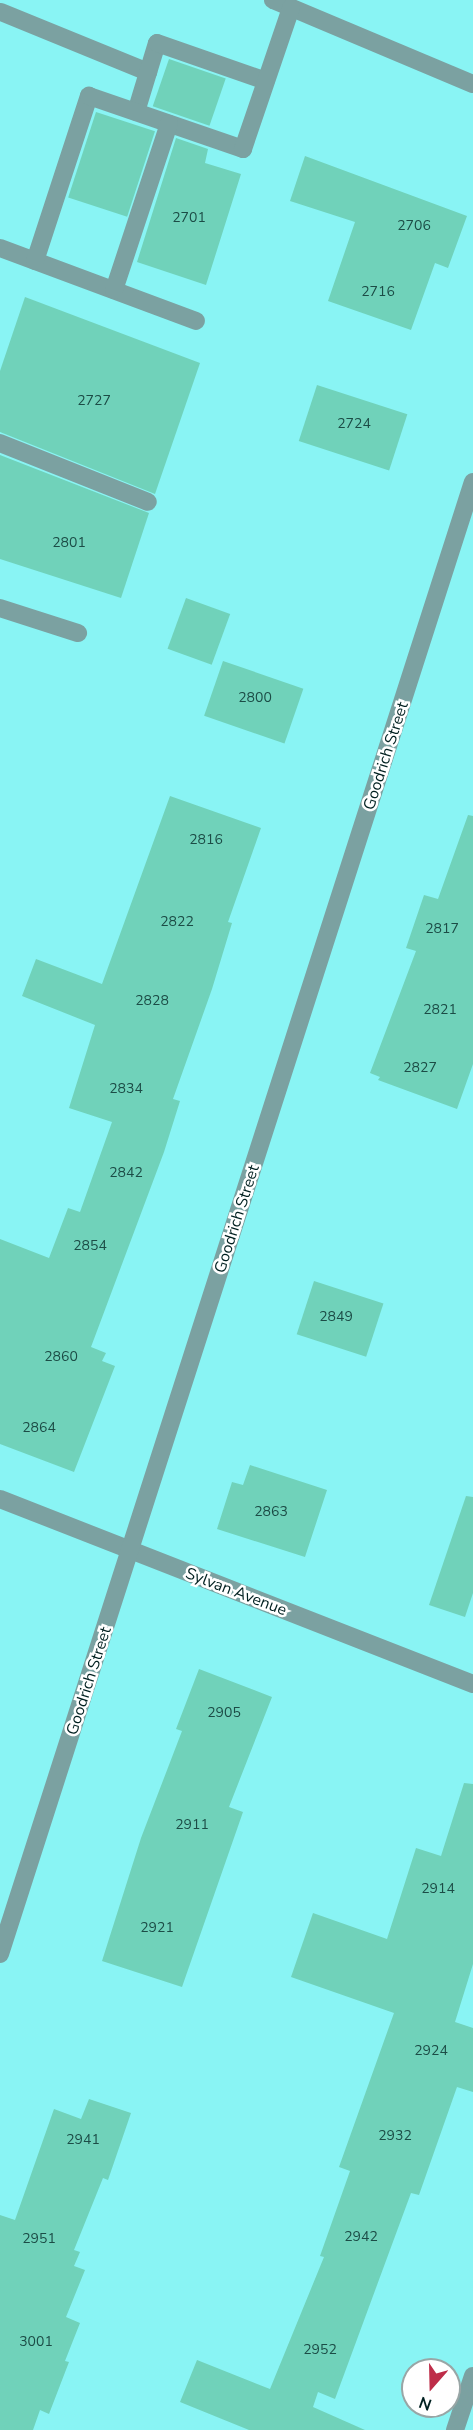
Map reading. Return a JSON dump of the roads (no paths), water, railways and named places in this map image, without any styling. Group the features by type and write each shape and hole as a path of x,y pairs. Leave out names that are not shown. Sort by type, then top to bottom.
{"street":[{"path":"273,0 473,84"},
{"path":"34,261 89,96 243,149 291,8"},
{"path":"2,9 148,72"},
{"path":"135,112 158,43 266,81"},
{"path":"114,290 169,123"},
{"path":"0,248 196,321"},
{"path":"0,443 148,502"},
{"name":"Goodrich Street","path":"0,1954 473,483"},
{"path":"0,608 78,633"},
{"name":"Sylvan Avenue","path":"0,1499 473,1684"},
{"path":"455,2430 473,2376"}]}
